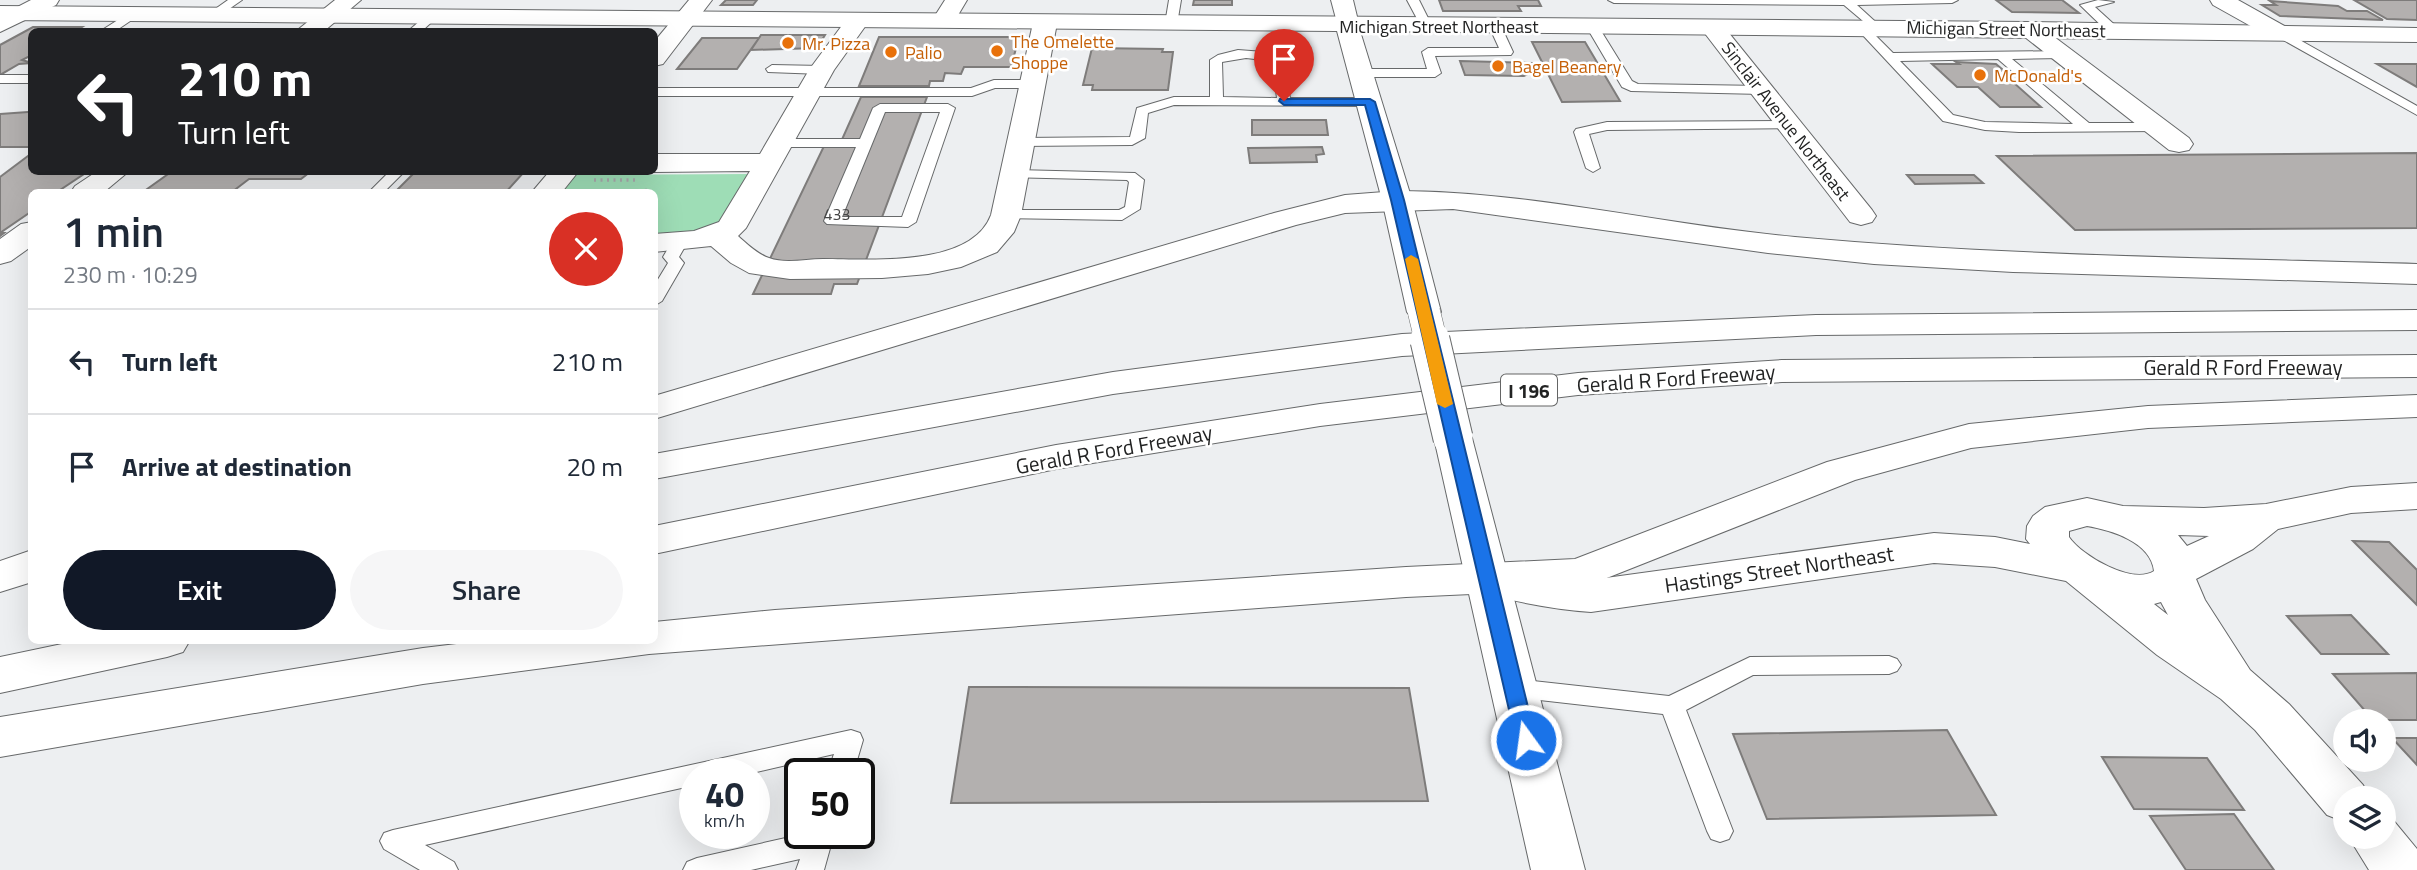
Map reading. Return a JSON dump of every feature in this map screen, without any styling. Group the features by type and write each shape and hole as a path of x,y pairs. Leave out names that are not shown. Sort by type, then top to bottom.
{"main road":[{"path":"0,25 11,13 48,0"},
{"path":"312,28 350,0"},
{"path":"943,22 956,0"},
{"path":"1342,0 1398,200 1558,870"},
{"path":"2221,0 2280,33"},
{"path":"658,54 694,9"},
{"name":"Michigan Street Northeast","path":"11,13 432,16 694,9 857,22 2029,29 2417,35"},
{"path":"667,243 717,234 730,228 816,80 857,22"},
{"path":"717,234 734,249 760,265 782,269 885,269 963,256 986,245 999,232 1006,215 1045,23"},
{"name":"Sinclair Avenue Northeast","path":"1712,27 1861,216"},
{"path":"2029,29 2179,144"},
{"path":"658,163 774,153"},
{"path":"89,189 110,175"},
{"path":"550,189 561,175"},
{"path":"658,407 1285,219 1345,204 1398,200 1452,201 1768,244 1874,254 2013,262 2417,274"},
{"path":"0,254 28,235"},
{"path":"658,466 1113,383 1402,345 1816,325 2417,320"},
{"name":"Gerald R Ford Freeway","path":"658,539 1056,457 1320,415 1578,384 1782,371 2417,366"},
{"path":"658,639 789,626 1406,582 1578,573 1841,471 1969,436 2148,417 2417,406"},
{"path":"2333,786 2272,717 2238,686 2173,643 2054,550 2047,537 2048,526 2055,518 2069,513 2087,512 2120,519 2204,522 2266,518 2351,500 2417,496"},
{"path":"2176,574 2238,539 2266,518"},
{"path":"2120,519 2148,532 2174,556 2184,604 2238,686"},
{"name":"Hastings Street Northeast","path":"1487,579 1546,593 1591,596 1934,548 1995,552 2078,571 2127,589 2164,587 2176,574"},
{"path":"0,577 28,566"},
{"path":"0,587 28,582"},
{"path":"0,675 148,644"},
{"path":"0,737 423,666 607,644"},
{"path":"2384,849 2401,870"}],"lane":[{"path":"215,14 236,0"},
{"path":"1171,24 1175,0"},
{"path":"1413,0 1426,26"},
{"path":"1614,0 1952,0"},
{"path":"1620,0 1638,26"},
{"path":"2106,0 2108,2 2086,5 2113,30"},
{"path":"1847,2 1890,57 1948,118 1985,126 2157,127"},
{"path":"112,28 136,13"},
{"path":"418,28 432,16"},
{"path":"1361,73 1435,73 1428,52 1507,52 1495,26"},
{"path":"1592,26 1627,84 1636,88 1762,90"},
{"path":"2280,33 2417,111"},
{"path":"1890,57 2062,54"},
{"path":"1217,101 1216,60 1249,55 1278,59 1284,101"},
{"path":"2003,57 2085,127"},
{"path":"772,69 816,80"},
{"path":"0,79 28,77"},
{"path":"658,92 816,80 972,92 994,84 1032,84"},
{"path":"1021,142 1132,141 1138,138 1142,111 1174,101 1370,102"},
{"path":"880,108 947,108 908,222 832,221 865,143 880,108"},
{"path":"1593,169 1581,132 1591,129 1607,126 1789,125"},
{"path":"774,153 865,143"},
{"path":"1006,215 1122,215 1132,209 1137,180 1130,176 1014,174"},
{"path":"379,189 394,175"},
{"path":"658,294 676,263 667,243"},
{"path":"1514,688 1672,706 1750,666 1888,665"},
{"path":"1672,706 1720,831"},
{"path":"769,758 851,740 845,758"},
{"path":"444,870 393,841 679,778"},
{"path":"697,870 784,847"},
{"path":"810,870 817,849"}],"green space":[{"path":"750,174 720,223 683,234 658,234 658,189 562,189 574,175"}],"building":[{"path":"726,0 757,0 753,5 721,5"},
{"path":"1194,0 1232,0 1232,5 1193,5"},
{"path":"1439,0 1538,0 1541,6 1518,6 1521,11 1443,11"},
{"path":"1996,0 2062,0 2079,13 2012,12"},
{"path":"2354,0 2417,0 2417,20 2387,19"},
{"path":"2270,1 2338,6 2347,11 2367,11 2383,20 2280,16 2262,5 2276,5"},
{"path":"33,27 82,27 80,28"},
{"path":"28,30 28,57 22,60 28,63 19,64 0,75 0,45"},
{"name":"Mr. Pizza","path":"761,35 825,35 817,48 751,50"},
{"path":"879,37 1019,37 1011,67 964,67 961,74 945,73 943,81 930,81 929,86 859,86"},
{"path":"702,38 759,38 737,69 677,69"},
{"path":"1532,42 1585,42 1620,101 1562,102"},
{"path":"1092,48 1163,49 1162,52 1173,52 1168,90 1092,90 1093,85 1083,85"},
{"name":"Bagel Beanery","path":"1460,61 1532,63 1535,70 1524,76 1465,75"},
{"path":"1956,62 1996,64 2041,107 2000,107 1978,87 1957,87 1932,64 1959,64"},
{"path":"2377,64 2417,64 2417,87"},
{"path":"861,97 927,97 857,284 834,284 831,294 753,294 825,144 840,144"},
{"path":"28,112 28,147 0,147 0,114"},
{"path":"1252,120 1326,120 1328,135 1252,135"},
{"path":"1322,147 1324,154 1316,155 1317,162 1250,163 1248,148"},
{"path":"2417,153 2417,228 2075,230 1997,156"},
{"path":"28,156 28,175 82,175 62,189 28,189 28,214 0,233 0,177"},
{"path":"167,175 306,175 301,179 249,179 236,189 147,189"},
{"path":"412,175 521,175 509,189 398,189"},
{"path":"1907,175 1974,175 1983,183 1915,184"},
{"path":"2353,541 2389,542 2417,570 2417,605"},
{"path":"2351,615 2388,654 2321,654 2287,616"},
{"path":"2417,673 2417,720 2396,720 2396,709 2363,709 2333,674"},
{"path":"969,687 1409,688 1428,801 951,803"},
{"path":"1947,730 1996,815 1767,819 1733,734"},
{"path":"2396,738 2417,738 2417,765 2396,742"},
{"path":"2102,757 2207,758 2244,810 2134,809"},
{"path":"2234,814 2274,870 2186,870 2150,816"}],"slow traffic":[{"path":"1411,259 1445,404"}],"place":[{"name":"Mr. Pizza","path":"788,43"},
{"name":"The Omelette Shoppe","path":"997,51"},
{"name":"Palio","path":"891,52"},
{"name":"Bagel Beanery","path":"1498,66"},
{"name":"McDonald's","path":"1980,75"}],"route":[{"path":"1284,101 1370,102 1398,200 1526,740"}]}
